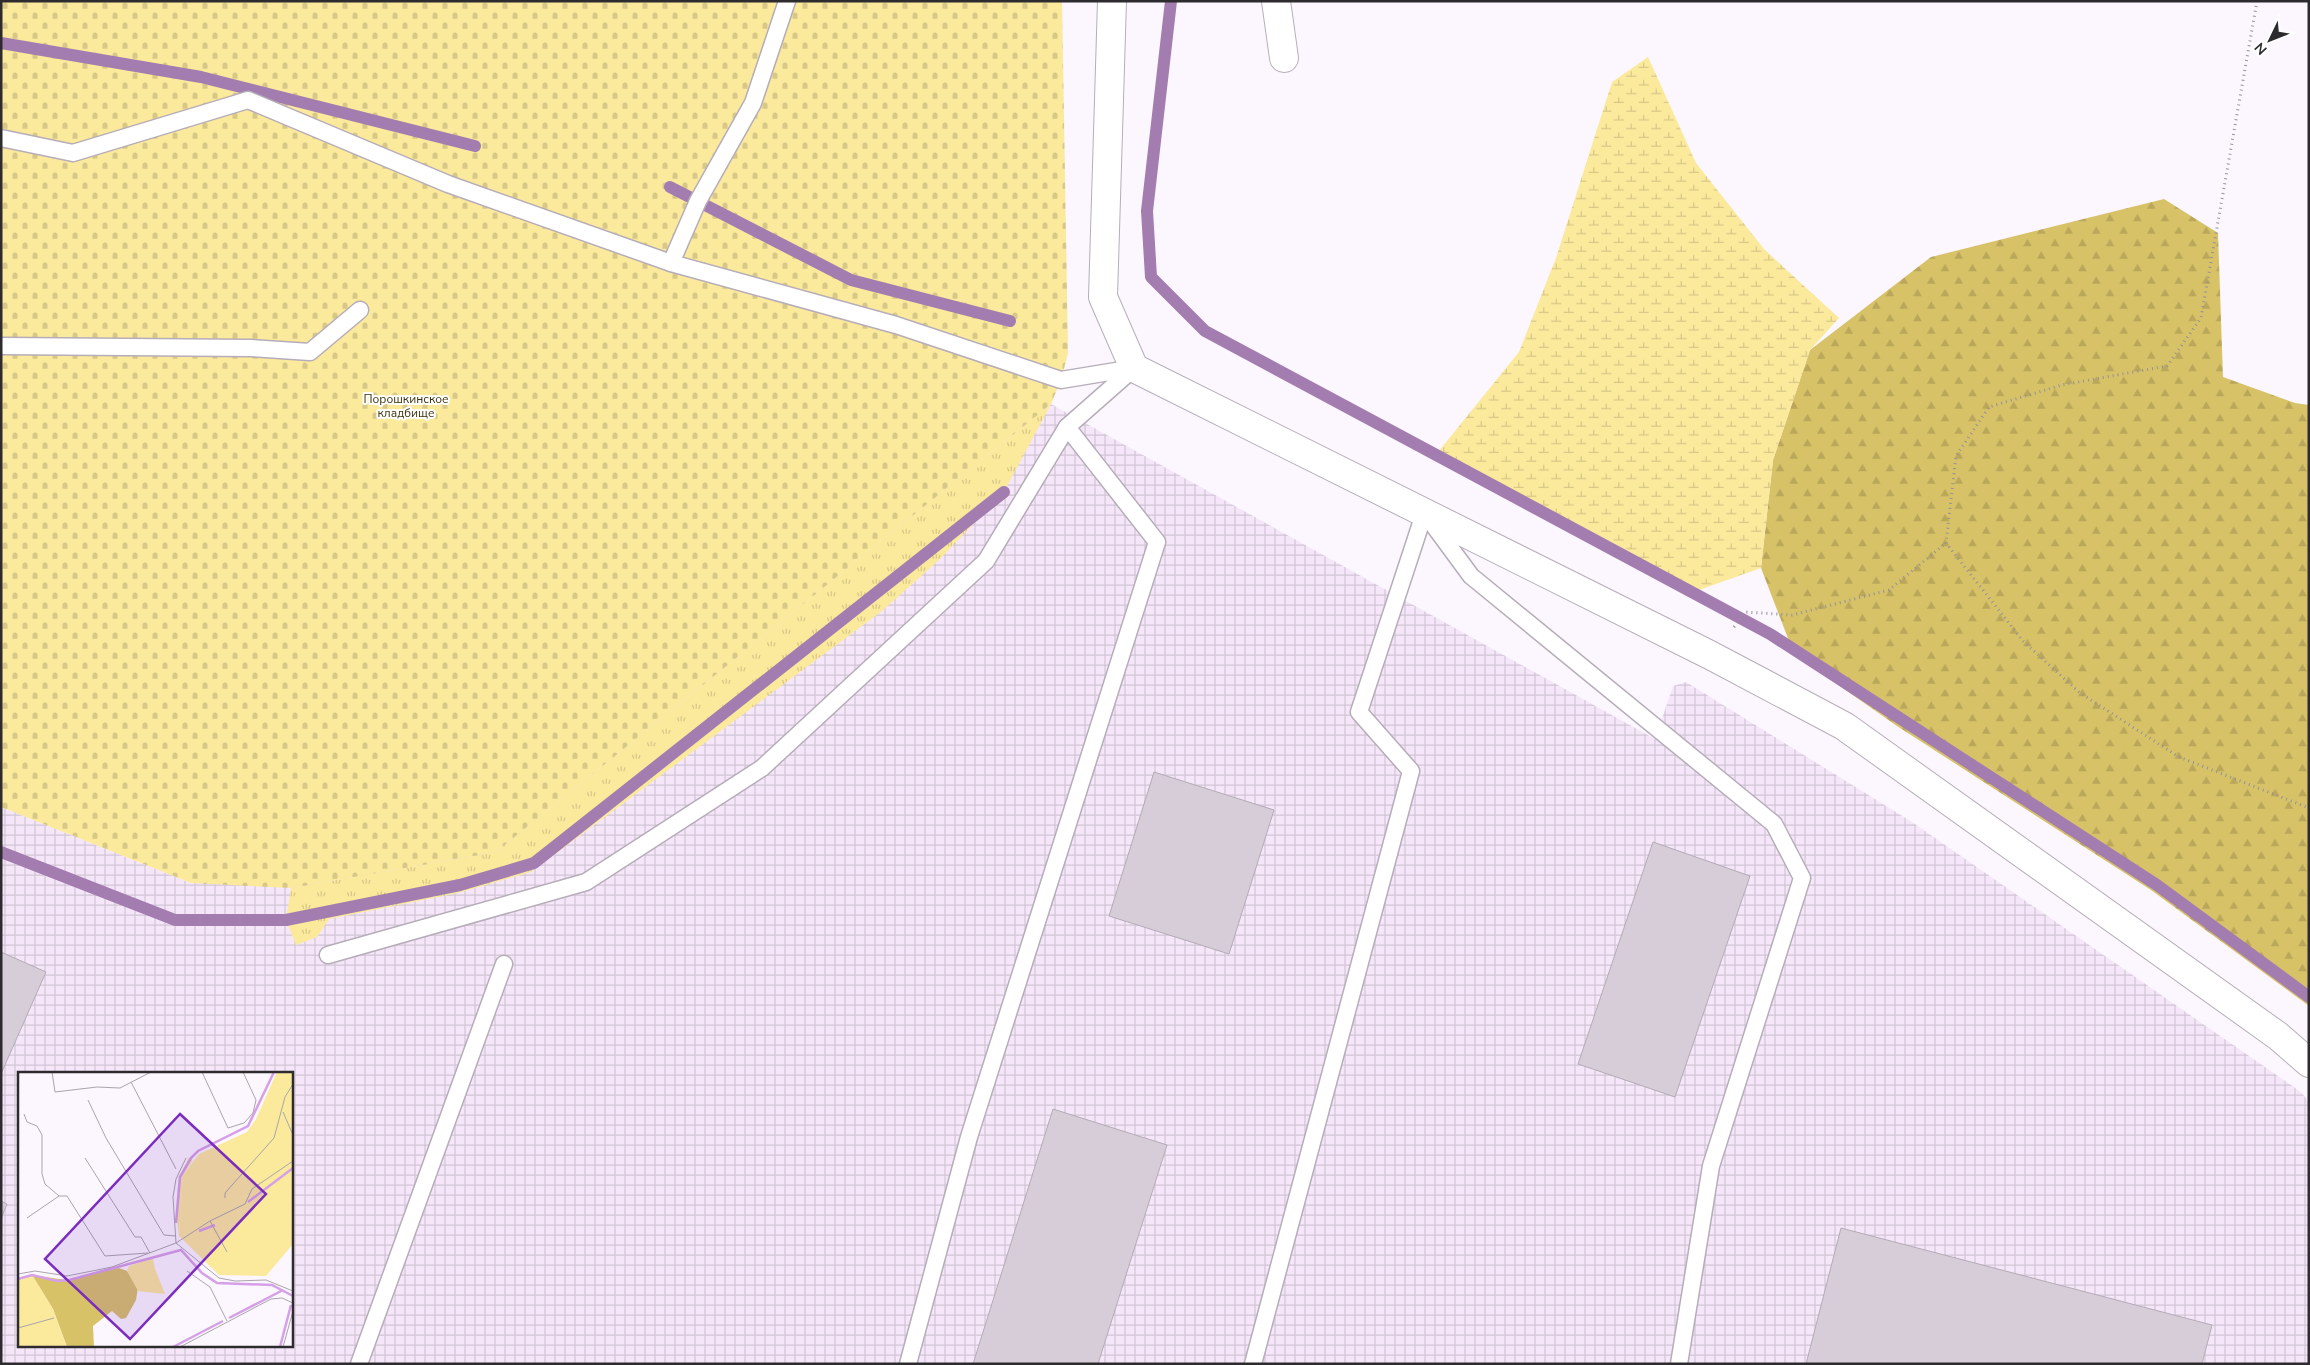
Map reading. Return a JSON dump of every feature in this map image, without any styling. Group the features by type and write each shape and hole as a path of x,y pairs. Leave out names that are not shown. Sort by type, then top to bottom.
{"street":[{"path":"1112,1 1103,297 1134,368 1710,655 1844,726 2278,1036 2309,1063"},
{"path":"1276,1 1284,58"}],"lane":[{"path":"671,263 698,201 753,103 787,1"},
{"path":"1,138 73,153 248,100 448,184 671,263 896,325 1061,380 1134,368"},
{"path":"1,346 251,348 310,352 360,310"},
{"path":"328,956 586,882 762,768 986,561 1067,427 1134,368"},
{"path":"908,1364 969,1137 1157,542 1067,427"},
{"path":"1253,1364 1411,771 1359,712 1424,514"},
{"path":"1424,514 1471,576 1774,824 1802,878 1711,1166 1679,1364"},
{"path":"359,1364 504,964"}],"path":[{"path":"1710,655 1745,612 1792,615 1889,590 1946,543 1956,456 1990,407 2062,385 2167,366 2201,318 2257,1"},
{"path":"1946,543 2024,641 2080,693 2179,757 2309,808"}],"shaded area":[{"path":"1051,404 1655,739 1673,686 1686,682 1912,822 2301,1092 2309,1102 2309,1364 1,1364 1,807 191,883 496,852"}],"green space":[{"name":"Порошкинское кладбище","path":"1,1 1062,1 1068,353 1061,380 1051,404 496,852 291,888 191,883 1,807"},
{"path":"1648,57 1696,163 1764,249 1839,318 1810,350 1773,460 1761,568 1699,590 1438,452 1519,352 1556,258 1612,82"},
{"path":"2164,199 2218,233 2223,377 2295,403 2309,405 2309,1006 2151,890 1897,726 1794,654 1761,568 1773,460 1810,350 1931,257"},
{"path":"1051,404 1004,492 939,560 882,611 531,872 458,893 329,919 317,937 296,945 286,920 291,888 496,852"}],"building":[{"path":"1154,772 1274,810 1229,954 1109,916"},
{"path":"1653,842 1750,876 1675,1097 1578,1064"},
{"path":"1,952 46,972 1,1074"},
{"path":"1053,1109 1167,1145 1098,1364 973,1364"},
{"path":"1,1201 7,1204 1,1219"},
{"path":"1841,1228 2212,1325 2202,1364 1806,1364"}],"waterway":[{"path":"1171,1 1147,211 1151,277 1205,331 1770,634 2157,885 2309,997"},
{"path":"1,43 201,77 475,146"},
{"path":"670,187 851,280 1010,321"},
{"path":"1,852 175,920 286,920 460,885 534,863 1004,492"}]}
